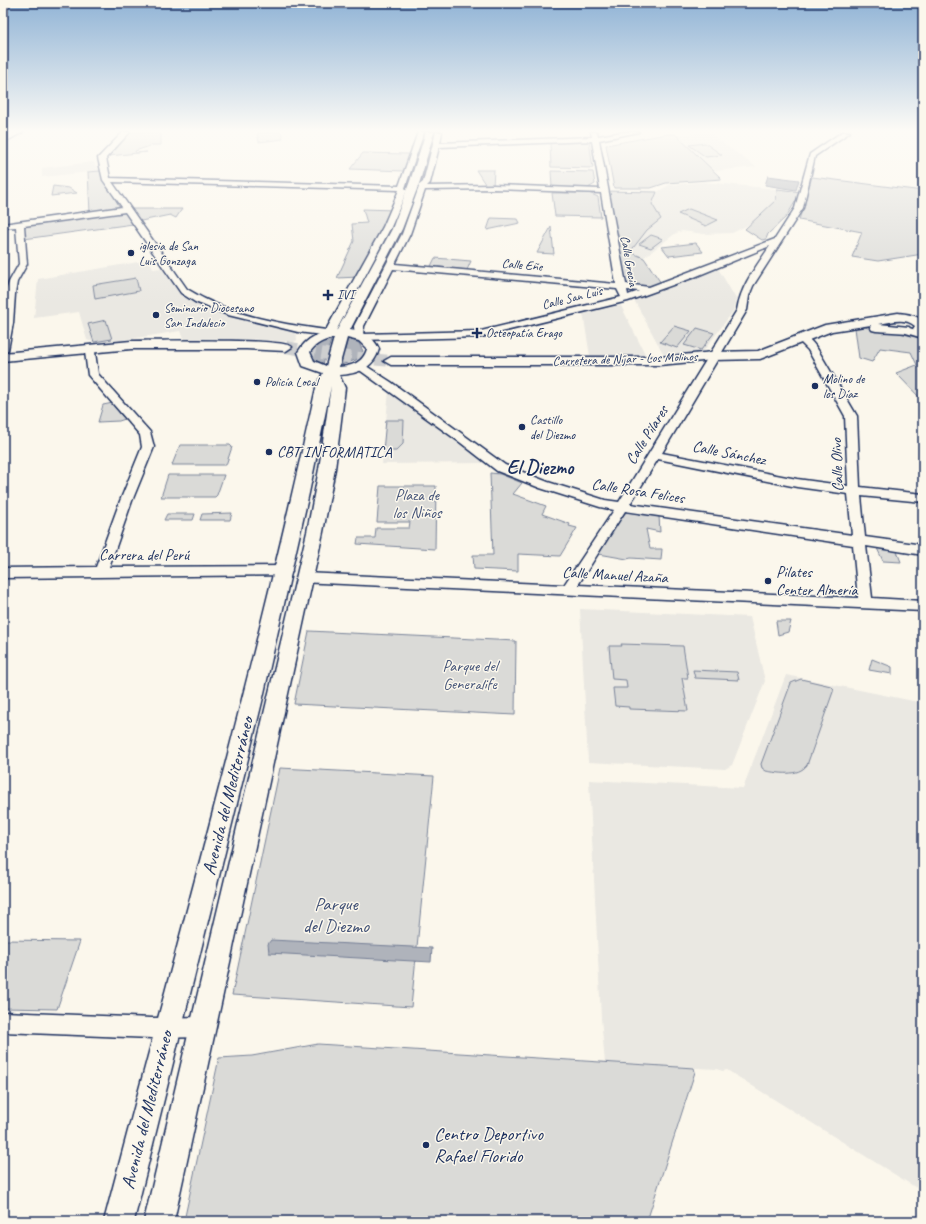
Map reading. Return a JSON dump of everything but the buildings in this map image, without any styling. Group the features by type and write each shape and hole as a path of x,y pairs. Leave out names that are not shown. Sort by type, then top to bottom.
{"main road":[{"name":"Avenida del Mediterráneo","path":"119,1221 220,829 284,572 323,388 331,371 334,334 397,229 412,189"},
{"path":"853,325 895,318 892,320 893,324 918,328"},
{"path":"853,325 918,328"},
{"name":"Carretera de Níjar - Los Molinos","path":"392,361 659,361 714,356 760,355 829,328 853,325"},
{"path":"3,360 143,346 243,341 311,343 334,334 360,337 372,346 372,354 365,363 354,368 338,388 331,371"},
{"path":"311,343 304,352 323,388"},
{"path":"143,346 246,344 286,347"},
{"path":"3,357 103,346 143,346 258,349 287,353 331,371 380,364 516,364 528,361"},
{"path":"372,354 399,358 516,359 528,361"},
{"name":"Avenida del Mediterráneo","path":"159,1221 305,578 327,469 338,388"}],"street":[{"path":"113,189 184,291 198,300 231,313 298,329 334,334"},
{"name":"Avenida del Mediterráneo","path":"360,337 359,326 406,234 412,189"},
{"path":"563,189 604,191"},
{"name":"Calle Pilares","path":"568,590 654,455 742,310 744,296 748,286 799,208 804,189"},
{"name":"Calle Grecia","path":"604,191 621,287 625,298"},
{"path":"3,226 127,209"},
{"path":"3,350 8,323 10,294 13,282 23,264 20,224"},
{"name":"Calle San Luis","path":"360,337 481,334 625,298 779,240"},
{"name":"Calle Eñe","path":"390,266 652,289"},
{"path":"298,329 308,333 311,343"},
{"name":"Calle Olivo","path":"802,339 808,343 813,350 845,403 851,416 854,491 866,604"},
{"path":"90,352 93,375 146,434 148,447 126,501 101,572"},
{"name":"Calle Rosa Felices","path":"354,368 371,372 501,468 596,502 923,550"},
{"name":"Calle Sánchez","path":"654,455 798,483 854,491 923,498"},
{"name":"Carrera del Perú","path":"3,574 101,572 284,572"},
{"name":"Calle Manuel Azaña","path":"305,578 923,606"},
{"path":"3,1022 152,1028 204,1027"}],"shaded area":[{"path":"662,189 777,189 776,200 754,222 732,233 704,234 682,231 676,233 643,258 629,252 657,192"},
{"name":"Seminario Diocesano San Indalecio","path":"150,260 153,269 161,268 180,293 211,309 296,331 297,340 294,342 241,339 184,340 180,331 124,340 123,343 99,344 87,340 79,312 34,318 38,279"},
{"path":"715,268 719,270 736,299 734,310 703,352 664,355 633,298"},
{"path":"612,305 621,306 646,356 590,356 583,313"},
{"path":"332,338 323,364 315,360 311,354 314,347 325,340"},
{"path":"348,338 359,343 363,351 356,360 341,365"},
{"path":"389,390 486,463 382,464"},
{"path":"580,609 750,617 765,681 732,765 725,769 588,762"},
{"path":"786,675 923,703 923,1192 727,1070 723,1071 716,1069 605,1063 601,1018 589,780 743,788"},
{"path":"271,940 432,948 431,962 269,953 268,944"}],"green space":[{"path":"52,189 71,189 77,193 51,196"},
{"path":"89,189 110,189 120,208 90,213"},
{"path":"777,189 801,192 786,217 768,234 766,239 762,240 745,229 776,200"},
{"path":"808,189 908,189 923,191 923,254 878,261 852,257 862,232 799,220"},
{"path":"604,191 657,192 652,204 661,219 647,230 630,252 644,258 661,283 650,287 625,285"},
{"path":"552,193 589,193 598,197 601,217 555,216"},
{"path":"127,209 182,209 176,218 170,215 136,222"},
{"path":"363,209 395,210 359,277 337,278 354,241 352,224 367,223"},
{"path":"689,209 718,220 706,226 678,214"},
{"path":"125,212 133,224 24,239 22,226"},
{"path":"491,218 518,219 520,223 487,230"},
{"path":"551,227 554,254 537,253"},
{"path":"651,235 663,239 651,248 639,244"},
{"path":"696,243 703,252 669,256 662,247"},
{"path":"435,258 471,261 467,270 431,266"},
{"path":"136,278 139,291 95,299 93,285"},
{"path":"106,320 112,339 94,342 88,324"},
{"path":"674,326 691,331 677,348 660,342"},
{"path":"865,327 883,333 892,331 923,339 923,401 896,373 917,365 911,352 880,348 872,362 859,358 855,328"},
{"path":"697,328 714,333 701,350 684,345"},
{"path":"113,403 116,405 114,406 122,416 124,415 125,419 119,421 98,422 103,405"},
{"path":"386,420 404,420 403,444 396,451 383,451"},
{"path":"180,445 230,445 232,447 226,465 172,465"},
{"path":"490,473 500,474 522,483 513,494 546,506 542,514 577,528 560,556 518,554 518,571 474,569 473,555 493,555"},
{"path":"168,475 224,475 215,497 161,497"},
{"name":"Plaza de los Niños","path":"380,486 436,486 435,549 357,544 358,538 375,538 376,528 409,528 410,522 377,522"},
{"path":"626,512 659,516 660,532 646,529 650,549 662,549 661,560 627,559 599,554 611,532"},
{"path":"232,513 230,520 200,520 202,514"},
{"path":"167,514 195,514 193,520 164,520"},
{"path":"876,546 896,549 901,562 883,561"},
{"path":"776,621 791,621 788,632 778,635"},
{"name":"Parque del Generalife","path":"309,631 516,641 515,715 294,704"},
{"path":"621,644 683,646 688,678 682,678 688,711 629,709 629,707 615,706 613,688 627,688 626,680 612,679 609,646 622,646"},
{"path":"872,659 892,667 892,674 869,670"},
{"path":"693,670 737,672 739,680 695,678"},
{"path":"801,679 831,686 834,689 807,765 803,769 793,773 766,771 762,768 761,764 791,683"},
{"name":"Parque del Diezmo","path":"280,768 434,776 411,1007 232,995"},
{"path":"3,940 80,941 57,1009 3,1008"},
{"name":"Centro Deportivo Rafael Florido","path":"318,1044 694,1068 695,1072 647,1221 184,1221 219,1058 252,1056"}],"tunnel":[{"path":"286,347 338,356 391,361"}],"place":[{"name":"iglesia de San Luis Gonzaga","path":"131,253"},
{"name":"IVI","path":"328,295"},
{"name":"Seminario Diocesano San Indalecio","path":"156,315"},
{"name":"Osteopatía Erago","path":"477,333"},
{"name":"Policía Local","path":"257,382"},
{"name":"Molino de los Díaz","path":"815,386"},
{"name":"Castillo del Diezmo","path":"522,427"},
{"name":"CBT INFORMATICA","path":"269,452"},
{"name":"Pilates Center Almería","path":"768,581"},
{"name":"Centro Deportivo Rafael Florido","path":"426,1145"}],"district":[{"name":"El Diezmo","path":"540,467"}]}
